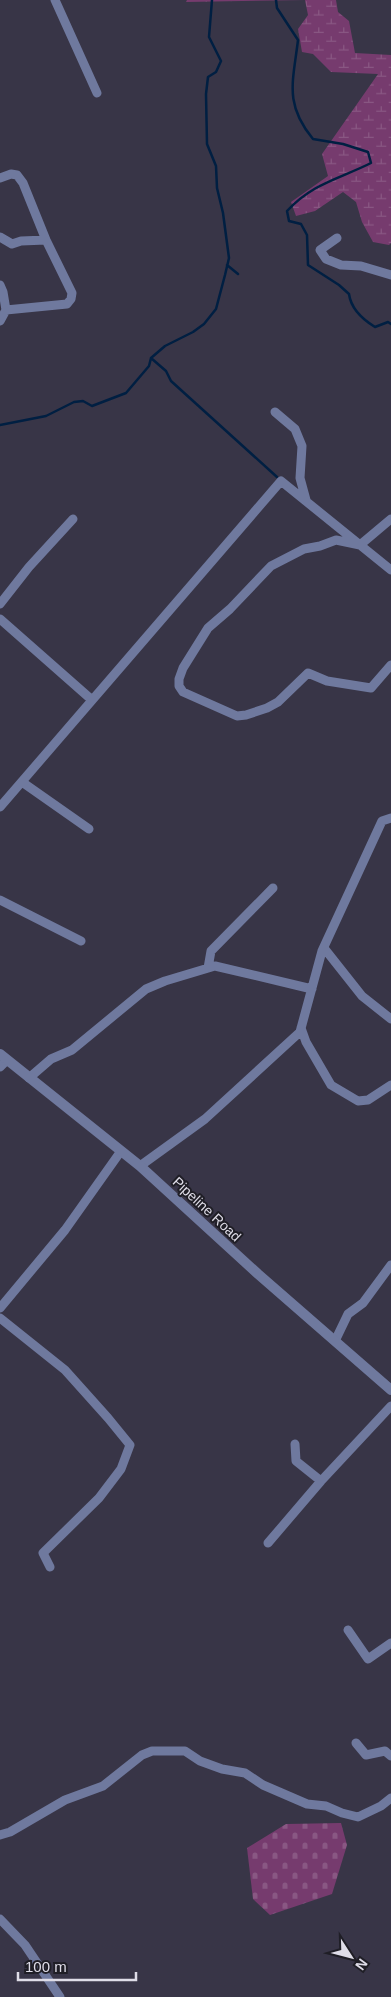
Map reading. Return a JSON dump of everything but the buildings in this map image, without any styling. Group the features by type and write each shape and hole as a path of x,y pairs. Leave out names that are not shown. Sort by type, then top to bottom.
{"street":[{"path":"55,0 97,92"},
{"path":"0,178 11,174 17,175 23,183 46,240 72,293 71,299 67,304 6,310"},
{"path":"0,236 12,244 21,241 46,240"},
{"path":"337,238 320,250 326,259 341,265 360,266 391,275"},
{"path":"0,285 6,310 0,321"},
{"path":"275,412 295,429 302,446 300,478 306,500"},
{"path":"0,807 282,481 390,568"},
{"path":"0,604 29,566 73,519"},
{"path":"391,519 360,544 336,540 304,549 271,566 230,609 208,628 183,668 179,679 179,686 182,692 237,716 246,715 274,705 308,673 327,681 371,688 391,665"},
{"path":"0,619 92,700"},
{"path":"22,782 89,829"},
{"path":"140,1166 205,1119 300,1032 324,948 382,821 391,818"},
{"path":"208,968 211,951 273,888"},
{"path":"0,900 81,941"},
{"path":"324,948 362,996 391,1019"},
{"path":"29,1078 51,1059 72,1050 146,989 165,981 215,966 312,989"},
{"path":"301,1028 306,1042 331,1085 358,1101 368,1100 391,1086"},
{"path":"290,1040 306,1042"},
{"name":"Pipeline Road","path":"2,1060 29,1078 140,1166 245,1263 391,1390"},
{"path":"0,1308 66,1230 121,1151"},
{"path":"335,1341 348,1314 363,1304 391,1265"},
{"path":"0,1318 65,1370 130,1445 121,1470 99,1498 43,1553 50,1568"},
{"path":"268,1543 321,1481 391,1406"},
{"path":"295,1444 296,1461 321,1481"},
{"path":"348,1630 368,1659 391,1643"},
{"path":"356,1743 366,1755 385,1751 391,1756"},
{"path":"0,1835 10,1832 65,1800 103,1786 142,1755 152,1752 185,1751 200,1760 222,1769 245,1773 263,1784 307,1804 326,1806 358,1817 376,1809 391,1798"},
{"path":"0,1919 25,1944 60,1997"}],"green space":[{"path":"187,0 305,0 186,2"},
{"path":"305,0 336,0 338,12 349,21 355,53 391,55 391,243 389,245 373,242 362,222 356,202 343,192 315,211 296,216 291,202 328,176 322,154 378,74 331,72 313,54 302,52 298,29 308,15"},
{"path":"341,1823 347,1845 332,1894 270,1915 253,1899 247,1848 286,1824"}],"waterway":[{"path":"212,0 209,37 221,61 216,72 208,77 206,94 207,144 216,166 217,188 223,213 229,258 216,309 204,324 193,332 165,346 151,358 166,371 171,381 277,477"},
{"path":"276,0 277,8 298,40 293,92 294,103 304,126 313,139 343,144 368,152 371,163 327,182 307,194 287,211 289,221 301,224 307,235 308,265 339,285 349,294 355,309 370,324 375,327 388,322 391,324"},
{"path":"227,265 238,274"},
{"path":"0,425 46,416 74,402 83,401 92,406 126,393 149,366 151,358"}]}
